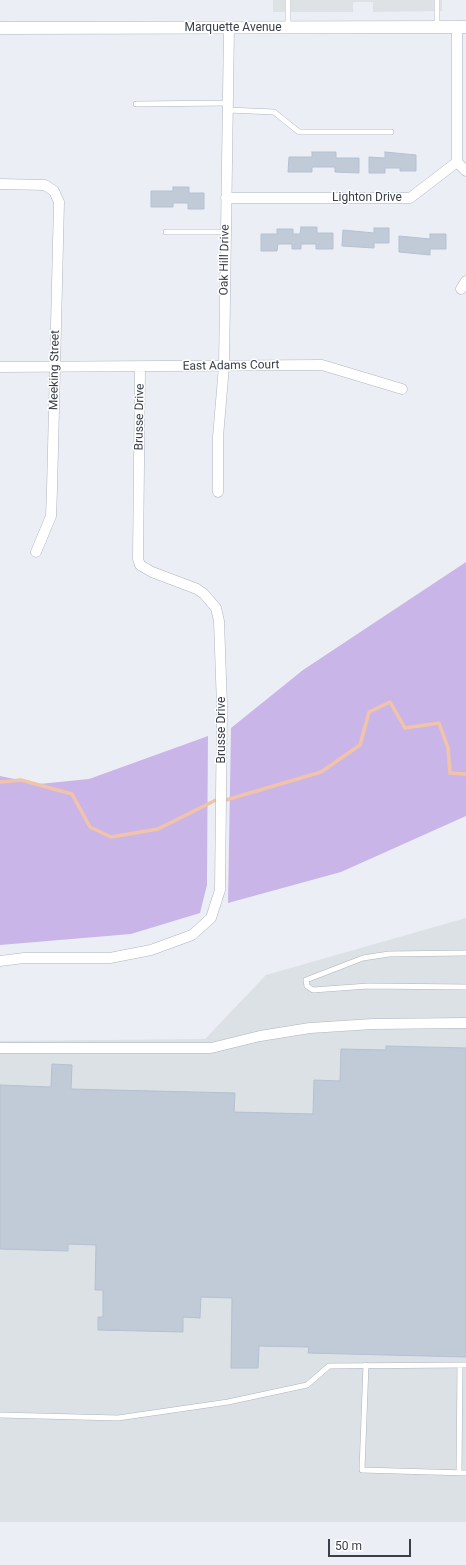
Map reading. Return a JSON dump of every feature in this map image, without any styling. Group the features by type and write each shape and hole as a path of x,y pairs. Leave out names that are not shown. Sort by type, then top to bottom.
{"street":[{"name":"Marquette Avenue","path":"0,28 461,27"},
{"path":"461,27 456,162 466,171"},
{"name":"Oak Hill Drive","path":"218,492 218,437 224,366 229,28"},
{"name":"Lighton Drive","path":"226,198 410,198 456,162"},
{"name":"Meeking Street","path":"0,184 40,184 51,187 58,202 51,516 36,552"},
{"name":"East Adams Court","path":"0,367 322,365 402,389"},
{"name":"Brusse Drive","path":"0,961 24,958 110,958 151,950 192,935 211,918 220,890 222,706 219,621 216,608 204,594 197,589 152,572 140,564 138,559 140,367"},
{"path":"0,1048 211,1048 260,1036 310,1028 373,1024 466,1023"}],"lane":[{"path":"288,0 288,28"},
{"path":"437,0 437,27"},
{"path":"136,104 228,107 274,112 299,132 391,132"},
{"path":"166,232 225,232"},
{"path":"466,953 389,954 363,958 306,980 307,986 313,990 368,986 466,987"},
{"path":"366,1365 362,1470 466,1472"},
{"path":"0,1415 118,1418 228,1402 307,1385 329,1366 463,1365 458,1472"}],"shaded area":[{"path":"273,0 442,0 442,11 373,12 373,2 353,2 353,12 273,12"},
{"path":"466,562 466,816 341,872 228,903 231,728 303,670"},
{"path":"208,736 207,885 200,913 131,934 0,945 0,776 39,784 89,779"},
{"path":"466,918 466,1522 0,1522 0,1041 205,1039 266,975"}],"building":[{"path":"312,152 336,152 336,158 359,158 359,173 335,172 335,167 312,167 312,172 288,172 289,157 312,157"},
{"path":"385,152 416,155 416,171 400,171 400,168 385,168 385,173 369,173 369,157 385,158"},
{"path":"173,187 189,187 189,193 204,193 204,209 188,209 188,203 173,203 173,207 151,207 151,191 173,191"},
{"path":"301,227 317,227 317,233 333,233 333,249 316,249 316,244 301,244 301,249 292,249 292,244 278,244 277,251 261,251 261,234 277,234 277,229 293,229 293,234 300,234"},
{"path":"374,228 389,228 389,243 374,243 374,248 342,246 343,230 374,233"},
{"path":"430,234 446,234 446,249 430,249 430,255 399,252 399,236 430,239"},
{"path":"386,1046 466,1048 466,1357 308,1353 309,1347 259,1346 258,1368 231,1368 232,1298 201,1297 200,1318 183,1317 183,1332 98,1330 98,1317 103,1317 103,1290 95,1290 96,1245 68,1244 68,1251 0,1249 0,1085 51,1087 52,1064 72,1065 71,1089 235,1093 234,1112 313,1114 314,1080 340,1081 341,1049 386,1050"}],"waterway":[{"path":"226,800 321,772 360,745 369,712 390,702 405,728 439,723 448,748 450,773 466,774"},
{"path":"0,782 21,780 72,794 90,827 111,837 158,829 216,800"}]}
